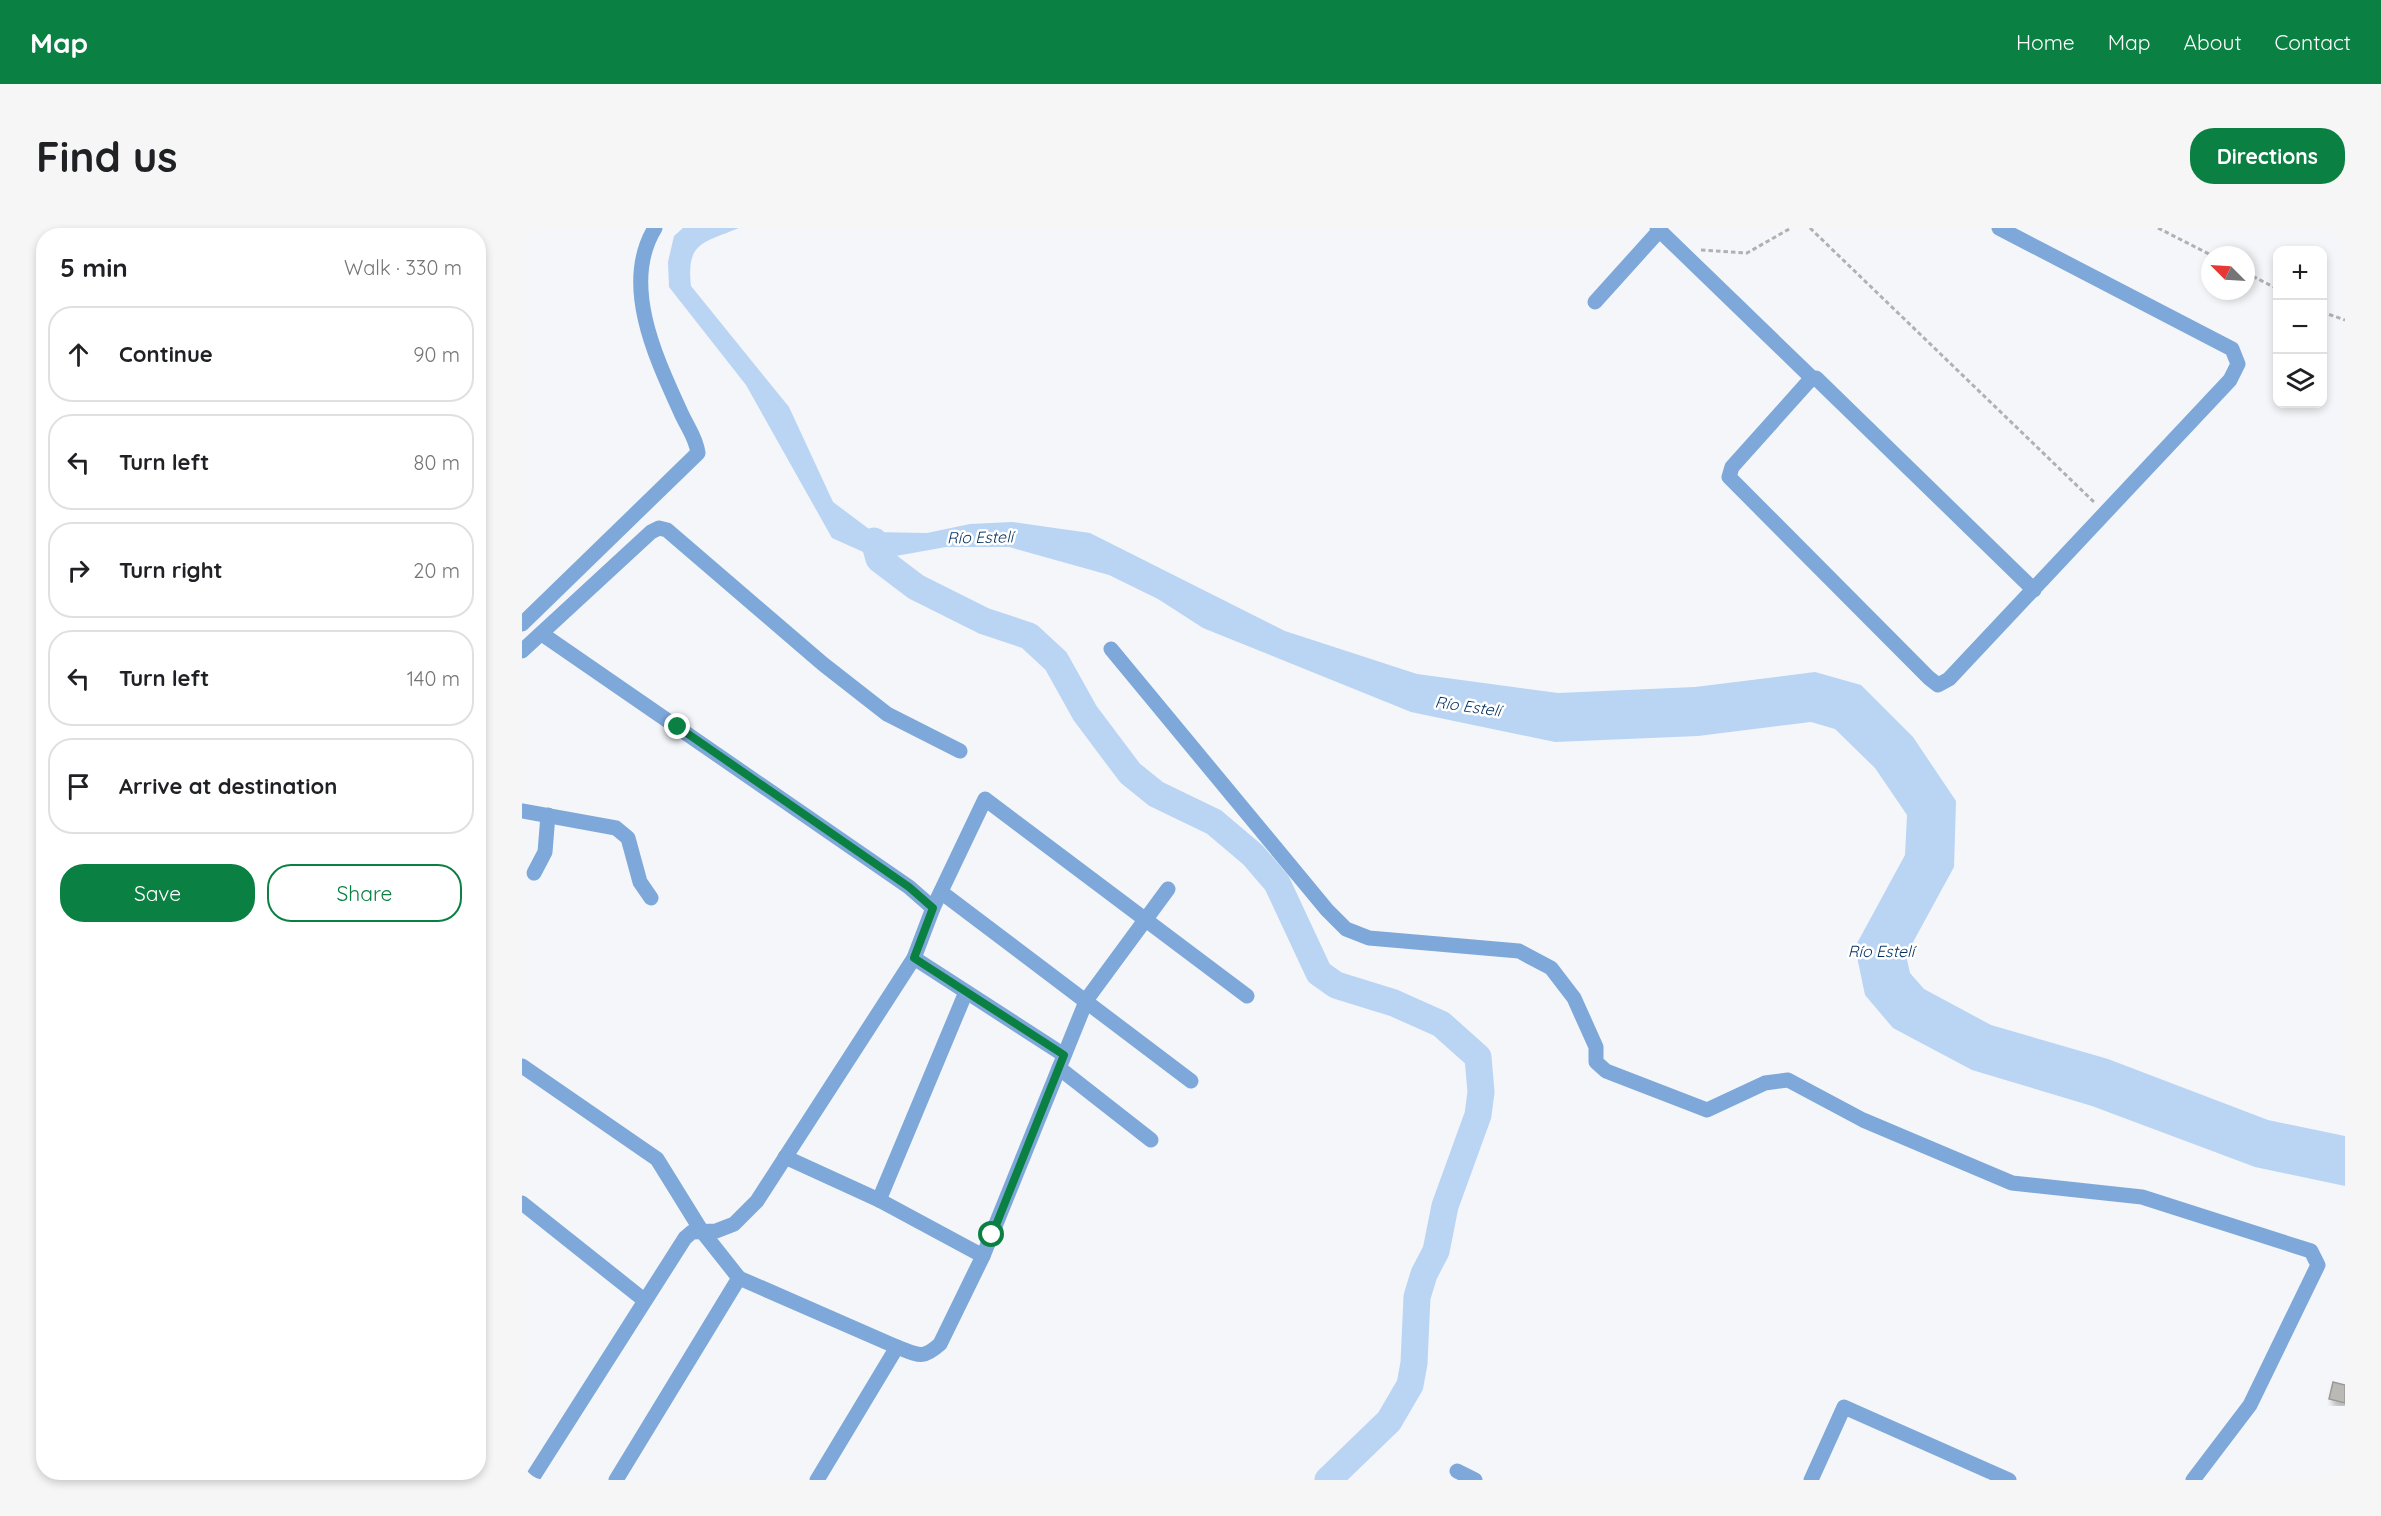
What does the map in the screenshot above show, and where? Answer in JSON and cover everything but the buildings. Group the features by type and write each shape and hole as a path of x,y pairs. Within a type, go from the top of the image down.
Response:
{"street":[{"path":"522,624 698,453 696,442 682,414 642,313 640,269 647,241 655,228"},
{"path":"1812,378 1732,467 1729,477 1938,685 1949,680 2034,590 2230,380 2238,364 2232,349 2000,228"},
{"path":"1595,302 1658,229 1812,378 1816,378 2034,590"},
{"path":"522,651 651,532 659,528 667,530 886,714 960,751"},
{"path":"542,634 909,887 933,908"},
{"path":"1111,650 1297,875 1346,929 1369,938 1519,951 1551,968 1574,998 1596,1047 1596,1062 1606,1071 1707,1110 1765,1083 1788,1080 1863,1120 2012,1183 2142,1197 2311,1251 2318,1265 2250,1405 2193,1480"},
{"path":"531,1480 685,1238 692,1232 716,1231 734,1224 757,1201 914,958 933,908 986,799 1147,918 1247,996"},
{"path":"522,811 616,828 628,837 640,882 651,898"},
{"path":"534,873 545,852 548,815"},
{"path":"522,1066 657,1159 701,1230 739,1278 897,1347 921,1356 928,1355 940,1344 983,1256 1087,999 1168,889"},
{"path":"941,891 1087,999 1191,1081"},
{"path":"914,958 966,992 1061,1062 1151,1140"},
{"path":"879,1200 966,992"},
{"path":"785,1157 879,1200 983,1256"},
{"path":"522,1203 644,1300"},
{"path":"616,1480 739,1278"},
{"path":"817,1480 897,1347"},
{"path":"1811,1480 1844,1407 2009,1480"},
{"path":"1457,1471 1475,1480"}],"path":[{"path":"1692,250 1747,253 1791,228"},
{"path":"1810,228 2105,513"},
{"path":"2158,228 2201,250"},
{"path":"2255,278 2273,287"},
{"path":"2327,314 2345,320"}],"water":[{"name":"Río Estelí","path":"683,228 739,228 707,241 694,252 690,271 691,286 789,407 833,502 873,532 927,533 970,524 1012,522 1090,533 1285,631 1417,674 1558,693 1695,687 1815,672 1861,685 1913,737 1956,801 1954,867 1906,955 1910,973 1924,989 1991,1025 2108,1059 2268,1120 2345,1136 2345,1186 2255,1167 2092,1106 1972,1070 1893,1028 1865,995 1855,947 1905,855 1907,815 1875,768 1835,729 1811,722 1698,736 1555,742 1411,712 1203,628 1158,599 1109,575 1009,547 946,547 879,559 832,538 746,385 669,287 668,262 674,236"}],"waterway":[{"path":"874,541 879,559 916,587 984,621 1029,636 1056,661 1085,713 1130,773 1156,794 1214,822 1253,855 1277,883 1319,973 1336,985 1394,1003 1441,1024 1478,1057 1481,1092 1478,1115 1445,1206 1436,1251 1424,1274 1417,1297 1414,1363 1410,1385 1389,1421 1328,1480"}],"route":[{"path":"678,727 909,887 933,908 914,958 1064,1055 992,1235"}]}
